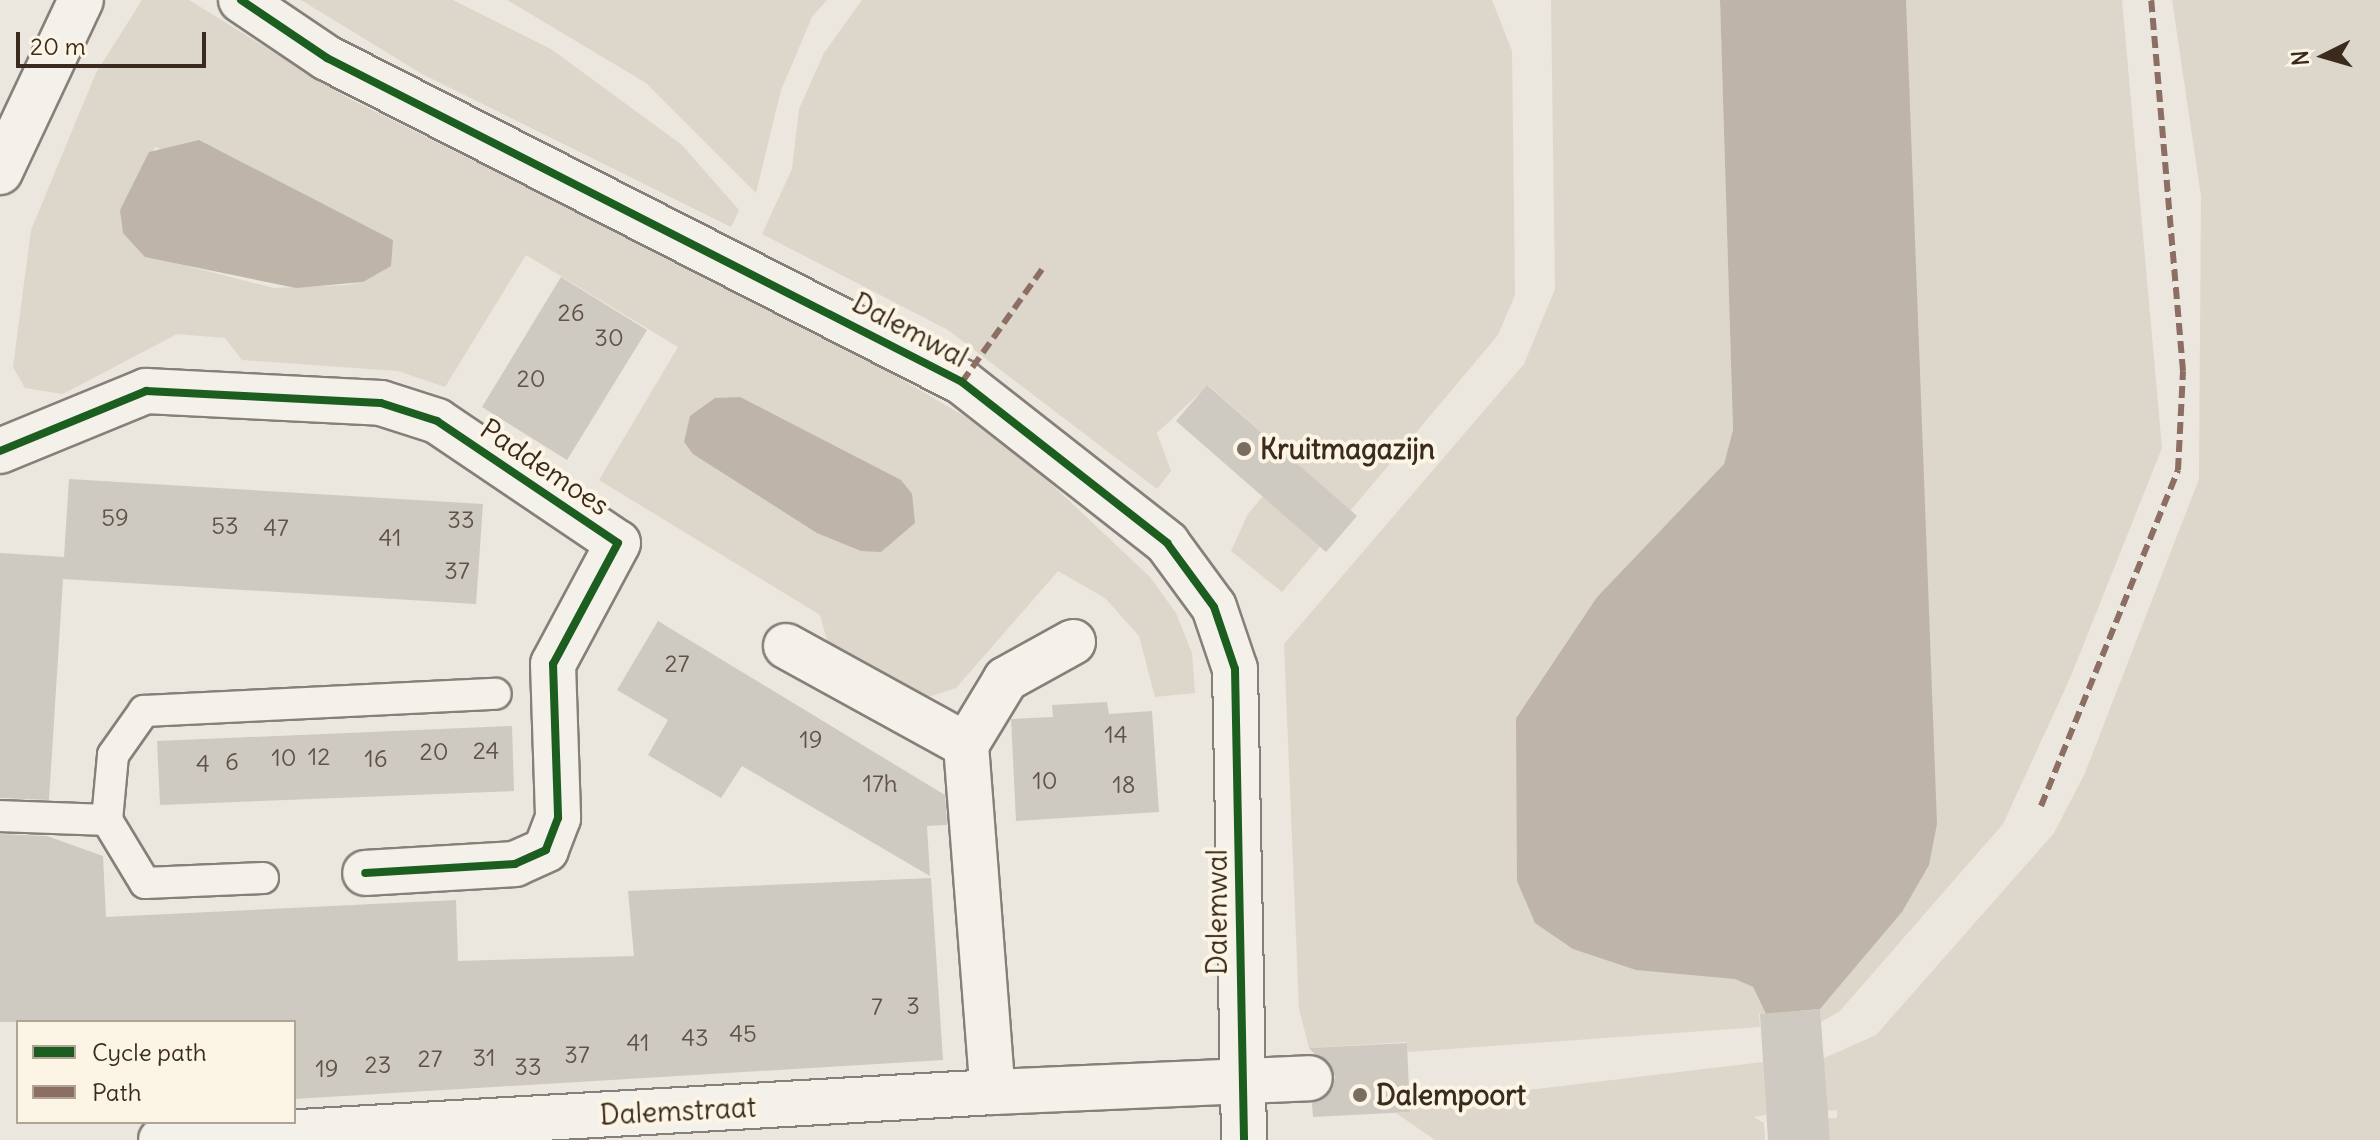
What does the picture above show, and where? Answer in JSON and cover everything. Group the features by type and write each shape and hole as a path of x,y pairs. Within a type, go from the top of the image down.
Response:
{"street":[{"path":"0,172 81,0"},
{"name":"Dalemwal","path":"241,0 327,58 962,382 1167,543 1214,607 1235,669 1240,1082 1244,1140"},
{"name":"Paddemoes","path":"0,451 146,391 381,403 437,421 618,543 553,664 558,818 546,850 515,864 365,873"},
{"path":"993,1092 966,745 1006,679 1073,642"},
{"path":"786,646 966,745"},
{"name":"Dalemstraat","path":"161,1140 812,1122 993,1092 1310,1078"}],"lane":[{"path":"263,878 145,883 107,820 119,739 144,711 161,706 496,694"},
{"path":"0,816 107,820"}],"shaded area":[{"path":"142,0 189,0 348,98 841,344 966,417 1027,461 1150,577 1176,613 1192,653 1195,693 1155,697 1139,636 1105,598 1058,571 956,688 919,700 830,651 820,615 599,480 678,347 526,255 445,387 398,371 242,360 225,338 177,334 63,394 25,388 13,367 31,230 96,73","holes":["155,147 292,189 393,240 363,282 274,288 168,261 120,210"]},
{"path":"301,0 453,0 551,49 682,145 739,210 731,227 422,74"},
{"path":"507,0 827,0 812,17 781,90 756,193 646,83"},
{"path":"862,0 1492,0 1512,51 1515,295 1498,335 1282,592 1231,551 1248,514 1293,460 1208,385 1157,433 1171,471 1157,489 948,330 762,234 792,169 799,109 824,53"},
{"path":"1551,0 1720,0 1733,431 1724,464 1597,597 1516,717 1735,979 1753,987 1766,1014 1759,1014 1760,1027 1408,1052 1406,1042 1309,1048 1299,1009 1284,644 1524,364 1555,289"},
{"path":"1720,0 1906,0 1937,824 1929,865 1902,912 1820,1009 1766,1014 1753,987 1735,979 1636,970 1573,949 1535,923 1517,881 1516,718 1597,597 1724,464 1733,430"},
{"path":"1906,0 2122,0 2162,448 2071,676 2003,824 1839,1012 1821,1022 1820,1009 1902,912"},
{"path":"2172,0 2380,0 2380,1140 1830,1140 1828,1118 1837,1118 1837,1110 1825,1111 1822,1059 1876,1035 2054,833 2085,773 2199,479 2201,196"},
{"path":"199,140 393,240 391,266 363,282 296,288 145,257 123,233 120,210 149,152"},
{"path":"740,397 901,480 912,494 915,523 881,552 861,551 817,533 693,454 684,442 690,416 715,398"},
{"path":"1763,1062 1766,1115 1754,1117 1764,1123 1765,1140 1435,1140 1396,1113 1410,1112 1410,1104"}],"building":[{"path":"561,277 647,330 567,460 482,407"},
{"path":"1207,385 1357,516 1326,552 1176,421"},
{"path":"69,479 483,504 476,604 63,579 49,800 0,798 0,553 64,557"},
{"path":"658,621 945,795 947,825 927,826 930,876 742,766 721,798 648,755 668,720 617,690"},
{"path":"1107,702 1109,714 1152,711 1159,812 1016,821 1011,719 1053,717 1052,705"},
{"path":"512,726 514,791 160,805 157,741"},
{"path":"0,834 47,836 103,856 106,917 456,900 458,961 634,956 628,891 931,878 943,1060 296,1099 296,1020 0,1022"},
{"path":"1820,1009 1830,1140 1768,1140 1760,1014"},
{"name":"Dalempoort","path":"1407,1043 1410,1112 1313,1117 1312,1103 1332,1090 1335,1076 1309,1048"}],"marked path":[{"path":"2041,806 2178,470 2183,371 2151,0"},
{"path":"962,382 1043,268"}],"cycle path":[{"path":"241,0 327,58 962,382 1167,543 1214,607 1235,669 1244,1140"},
{"path":"0,451 146,391 381,403 437,421 618,543 553,664 558,818 546,850 515,864 365,873"}],"place":[{"name":"Kruitmagazijn","path":"1244,449"},
{"name":"Dalempoort","path":"1360,1095"}]}
